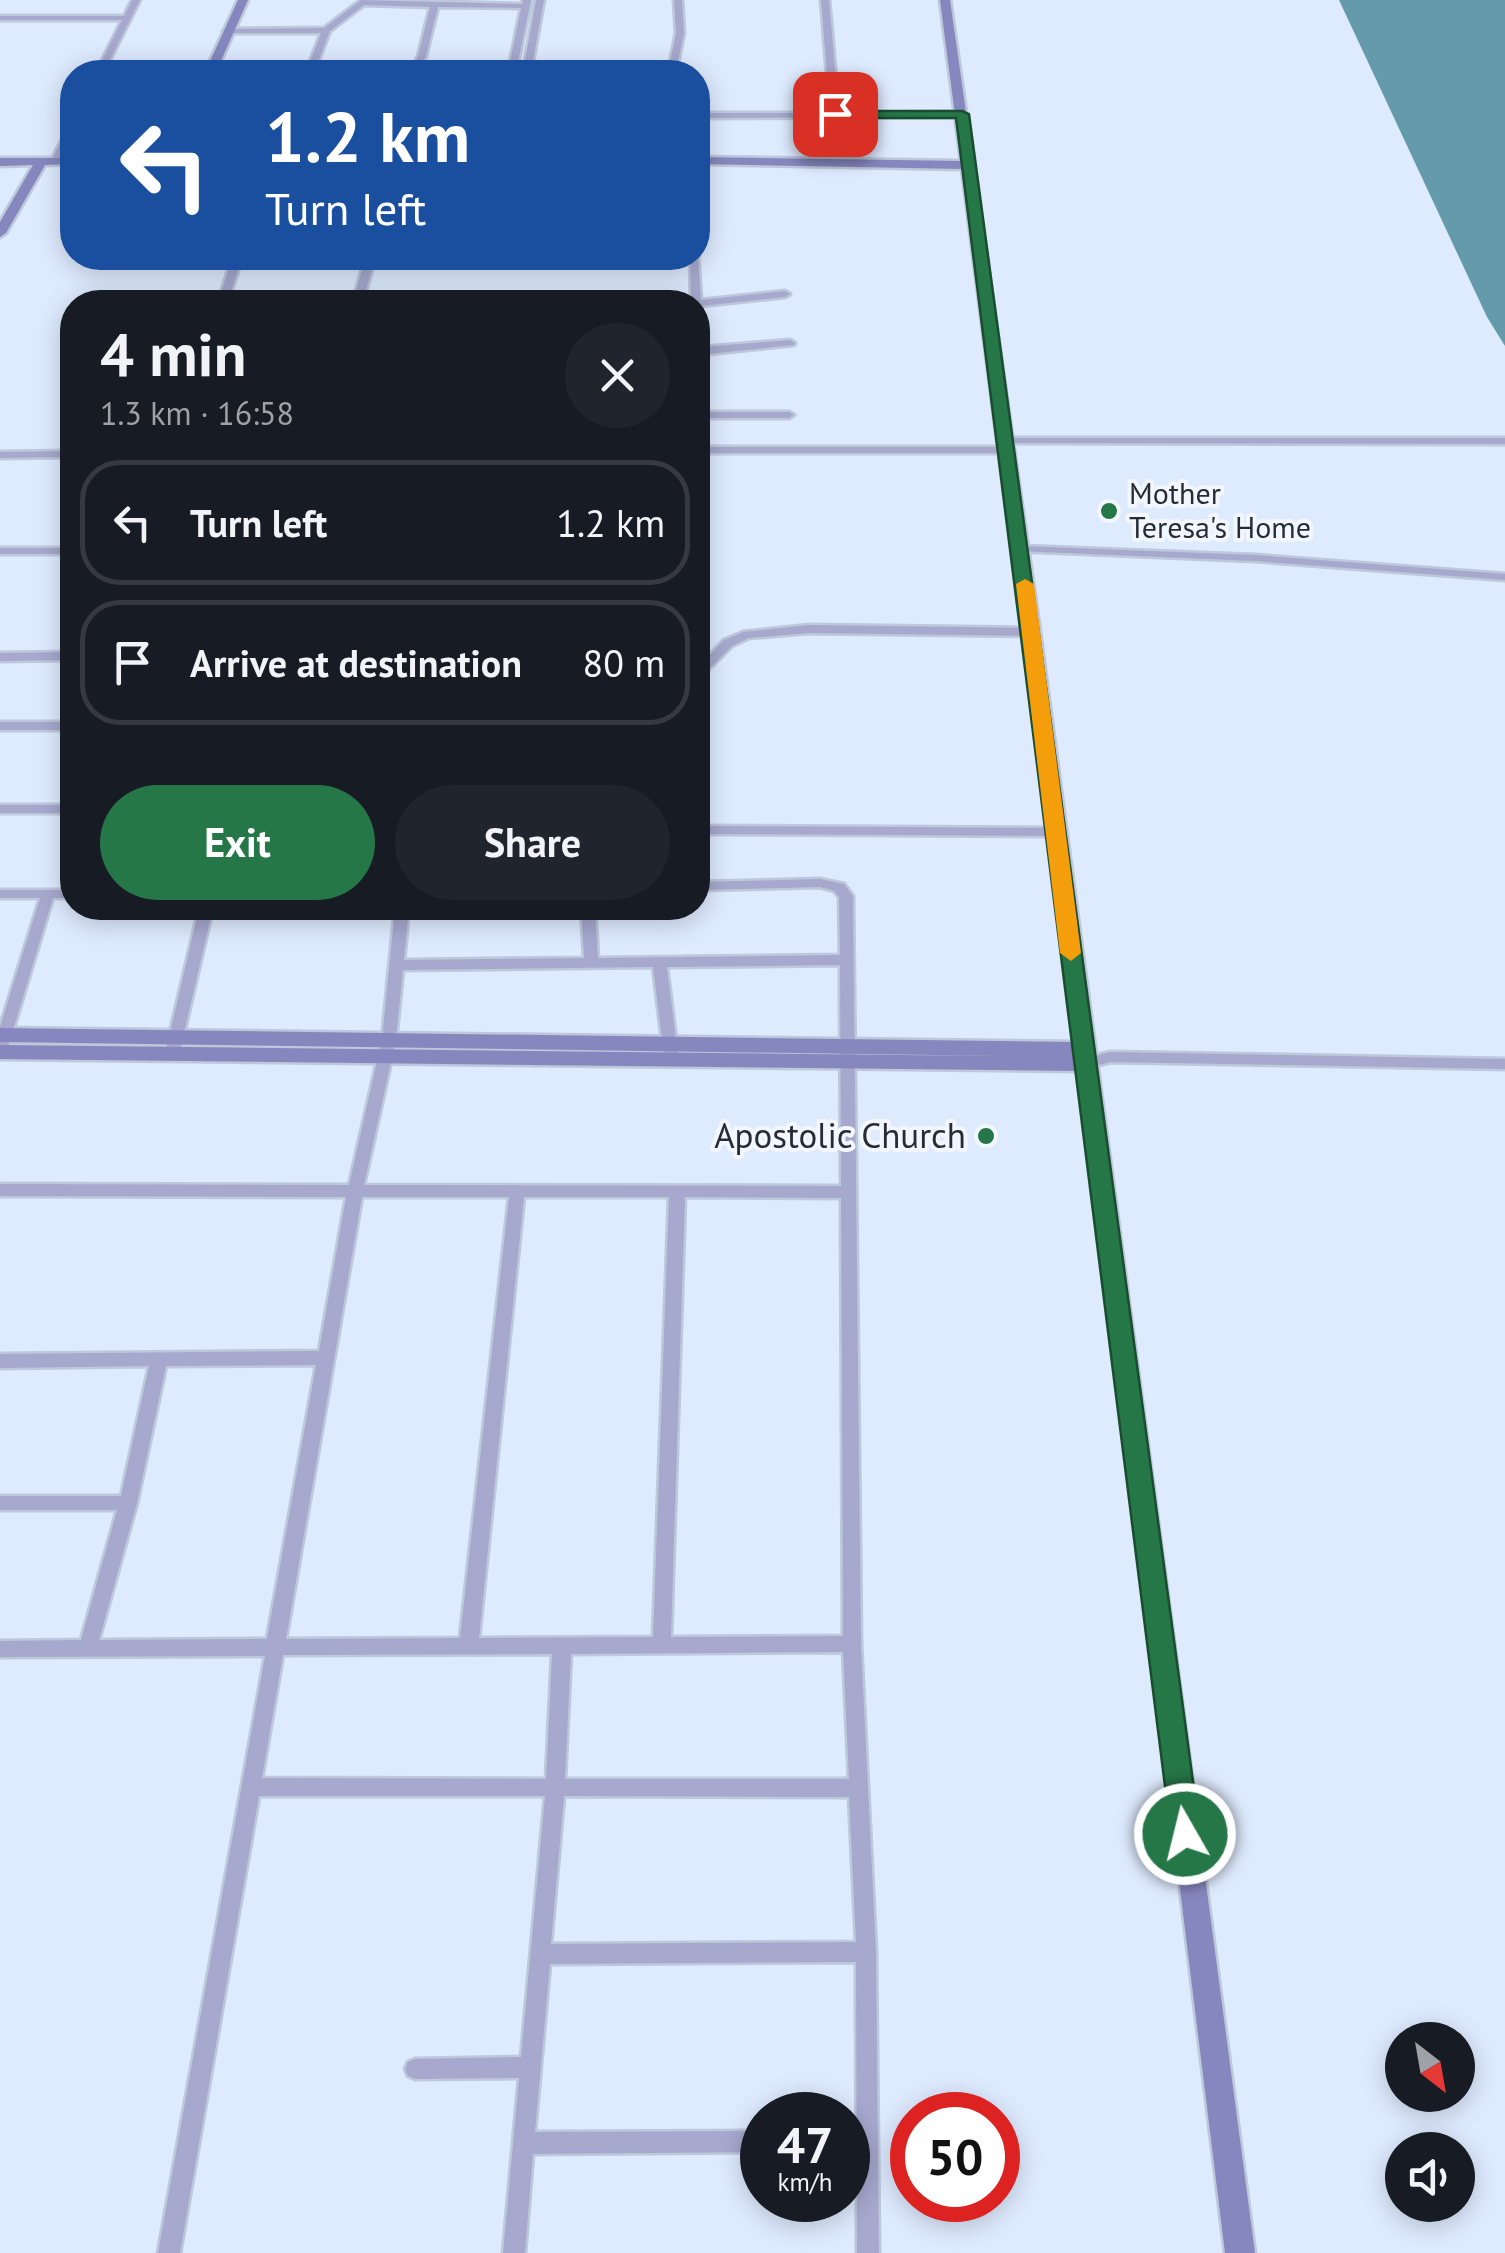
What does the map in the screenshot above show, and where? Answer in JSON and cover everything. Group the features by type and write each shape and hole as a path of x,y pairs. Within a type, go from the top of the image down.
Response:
{"main road":[{"path":"215,60 242,0"},
{"path":"945,0 1032,632 1240,2253"},
{"path":"910,166 964,140"},
{"path":"0,233 40,165 60,162"},
{"path":"0,165 60,165"},
{"path":"710,166 968,165"},
{"path":"910,166 948,177 971,193"},
{"path":"1,1043 1084,1056"}],"street":[{"path":"106,60 136,0"},
{"path":"529,60 540,0"},
{"path":"674,60 680,33 678,0"},
{"path":"825,0 835,114"},
{"path":"315,60 326,30 364,1 435,5 526,3 514,60"},
{"path":"423,60 424,36 435,5"},
{"path":"0,34 4,18 126,18"},
{"path":"227,31 326,30"},
{"path":"710,116 962,114"},
{"path":"56,161 60,153"},
{"path":"710,302 785,294"},
{"path":"710,350 790,343"},
{"path":"710,414 789,415"},
{"path":"710,450 1505,440"},
{"path":"0,455 60,454"},
{"path":"1020,549 1255,558 1505,578"},
{"path":"0,551 60,551"},
{"path":"710,661 728,643 747,634 808,630 1032,632"},
{"path":"0,657 60,656"},
{"path":"0,726 60,726"},
{"path":"0,808 60,808"},
{"path":"710,830 1056,832"},
{"path":"710,886 820,883 840,888 846,896 849,1053 845,1192 852,1644 855,1788 866,1952 859,2092"},
{"path":"0,894 60,894"},
{"path":"1,1043 48,894"},
{"path":"174,1045 203,920"},
{"path":"169,2253 356,1191 387,1048 401,920"},
{"path":"589,920 591,962"},
{"path":"396,965 846,960"},
{"path":"659,961 672,1049"},
{"path":"1084,1056 1505,1064"},
{"path":"0,1190 845,1192"},
{"path":"469,1643 518,1192"},
{"path":"662,1645 676,1192"},
{"path":"0,1361 158,1363 326,1358"},
{"path":"88,1647 128,1503 158,1363"},
{"path":"0,1504 128,1503"},
{"path":"0,1648 852,1644"},
{"path":"514,2253 555,1788 562,1646"},
{"path":"249,1787 855,1788"},
{"path":"541,1954 866,1952"},
{"path":"415,2070 530,2066"},
{"path":"524,2144 740,2142"},
{"path":"865,2222 868,2253"}],"water":[{"path":"1339,0 1505,0 1505,346 1487,317"}],"slow traffic":[{"path":"1025,584 1071,953"}],"place":[{"name":"Mother Teresa's Home","path":"1109,511"},
{"name":"Apostolic Church","path":"986,1136"}],"route":[{"path":"835,114 962,114 1185,1834"}]}
